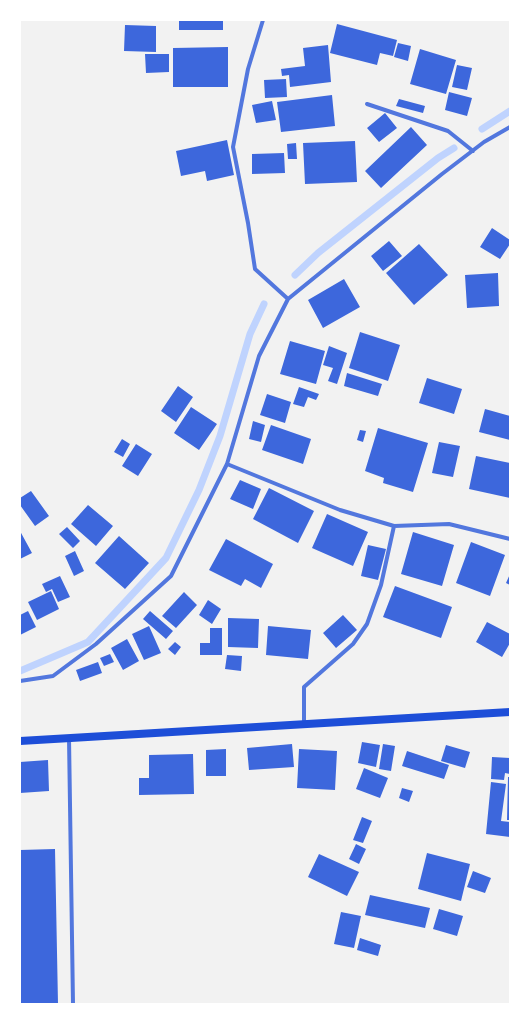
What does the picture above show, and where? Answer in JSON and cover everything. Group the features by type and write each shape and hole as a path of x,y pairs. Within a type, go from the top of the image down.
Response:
{"main road":[{"path":"20,741 510,712"}],"street":[{"path":"263,20 248,69 233,147 248,223 255,269 288,299"},
{"path":"367,104 448,131 473,150"},
{"path":"20,681 53,676 96,644 171,576 227,464 259,356 288,299 442,174 484,142 510,127"},
{"path":"227,464 340,510 394,526 449,524 510,539"},
{"path":"304,724 304,687 353,644 368,624 381,585 394,526"},
{"path":"69,738 73,1004"}],"building":[{"path":"179,20 223,20 223,30 179,30"},
{"path":"337,24 397,40 393,56 380,53 377,65 330,53"},
{"path":"125,25 156,26 156,52 124,51"},
{"path":"398,43 411,46 408,61 394,57"},
{"path":"328,45 331,82 290,87 289,75 282,76 281,69 305,66 303,48"},
{"path":"228,47 228,87 173,87 173,48"},
{"path":"420,49 456,60 446,94 410,84"},
{"path":"145,54 169,54 169,72 146,73"},
{"path":"457,65 472,68 467,90 452,87"},
{"path":"286,79 287,97 265,98 264,80"},
{"path":"449,92 472,98 467,116 445,110"},
{"path":"332,95 335,126 281,132 277,102"},
{"path":"399,99 425,106 423,113 396,106"},
{"path":"272,101 276,120 256,123 252,105"},
{"path":"385,113 397,128 379,142 367,128"},
{"path":"411,127 427,145 381,188 365,171"},
{"path":"227,140 234,175 207,181 205,171 181,176 176,151"},
{"path":"355,141 357,182 305,184 303,143"},
{"path":"296,143 297,159 288,159 287,144"},
{"path":"284,153 285,173 252,174 252,154"},
{"path":"492,228 510,240 510,244 500,259 480,247"},
{"path":"389,241 402,256 383,271 371,256"},
{"path":"419,244 448,275 414,305 386,273"},
{"path":"498,273 499,306 467,308 465,275"},
{"path":"344,279 360,307 323,328 308,300"},
{"path":"360,332 400,345 388,381 349,368"},
{"path":"290,341 325,351 316,384 280,374"},
{"path":"329,346 347,353 337,384 328,381 333,368 323,365"},
{"path":"347,373 382,384 378,396 344,386"},
{"path":"427,378 462,389 454,414 419,403"},
{"path":"178,386 193,397 176,422 161,411"},
{"path":"299,387 319,394 316,400 308,397 304,407 293,404"},
{"path":"267,394 291,402 285,423 260,415"},
{"path":"191,407 217,424 199,450 174,433"},
{"path":"485,409 510,416 510,440 479,432"},
{"path":"253,421 265,425 261,442 249,439"},
{"path":"271,425 311,439 303,464 262,450"},
{"path":"378,428 428,443 413,492 383,483 384,478 365,471"},
{"path":"360,430 366,431 363,442 357,440"},
{"path":"122,439 130,444 123,457 114,452"},
{"path":"439,442 460,446 453,477 432,473"},
{"path":"136,444 152,454 138,476 122,466"},
{"path":"476,456 510,463 510,498 469,489"},
{"path":"240,480 261,489 253,509 230,499"},
{"path":"269,488 314,511 298,543 253,519"},
{"path":"31,491 49,516 35,526 20,505 20,498"},
{"path":"88,505 113,526 96,546 71,524"},
{"path":"327,514 368,532 353,566 312,548"},
{"path":"67,527 80,541 73,548 59,534"},
{"path":"20,531 32,553 20,559"},
{"path":"413,532 454,545 442,586 401,574"},
{"path":"119,536 149,563 125,589 95,563"},
{"path":"226,539 273,564 261,588 245,579 241,586 209,570"},
{"path":"471,542 505,555 490,596 456,583"},
{"path":"368,545 386,549 378,580 361,576"},
{"path":"75,551 84,571 74,576 65,556"},
{"path":"510,574 510,585 506,583"},
{"path":"60,576 70,597 58,602 52,589 46,592 42,584"},
{"path":"395,586 452,607 441,638 383,617"},
{"path":"51,591 59,609 37,620 28,602"},
{"path":"184,592 197,605 176,628 162,616"},
{"path":"208,600 221,609 212,624 199,615"},
{"path":"28,611 36,627 20,635 20,615"},
{"path":"150,611 173,631 166,639 143,619"},
{"path":"343,615 357,630 336,648 323,633"},
{"path":"228,618 259,619 258,648 228,647"},
{"path":"487,622 510,634 510,643 502,657 476,642"},
{"path":"149,626 161,653 144,660 132,634"},
{"path":"268,626 311,630 308,659 266,655"},
{"path":"210,628 222,628 222,655 200,655 200,643 210,643"},
{"path":"127,639 139,661 123,670 111,648"},
{"path":"175,642 181,647 175,655 168,649"},
{"path":"110,654 114,662 104,666 100,658"},
{"path":"227,655 242,656 241,671 225,669"},
{"path":"98,662 102,673 80,681 76,670"},
{"path":"362,742 380,745 376,767 358,763"},
{"path":"292,744 294,767 249,770 247,748"},
{"path":"383,744 395,746 391,771 379,769"},
{"path":"446,745 470,752 465,768 441,761"},
{"path":"226,749 226,776 206,776 206,750"},
{"path":"299,749 337,751 335,790 297,788"},
{"path":"407,751 449,765 444,779 402,766"},
{"path":"193,754 194,794 139,795 139,778 149,778 149,755"},
{"path":"492,757 510,758 510,774 505,773 504,780 491,779"},
{"path":"48,760 49,791 20,793 20,762"},
{"path":"364,768 388,778 380,798 356,789"},
{"path":"508,777 510,777 510,820 507,820"},
{"path":"491,782 506,784 501,821 510,822 510,837 486,834"},
{"path":"402,788 413,791 409,802 399,798"},
{"path":"362,817 372,821 363,843 353,840"},
{"path":"356,844 366,849 359,864 349,859"},
{"path":"55,849 58,1004 20,1004 20,850"},
{"path":"427,853 470,864 461,901 418,889"},
{"path":"319,854 359,872 347,896 308,877"},
{"path":"473,871 491,878 485,893 467,887"},
{"path":"370,895 430,908 425,928 365,915"},
{"path":"439,909 463,916 457,936 433,929"},
{"path":"341,912 361,916 354,948 334,944"},
{"path":"360,938 381,945 378,956 357,950"}],"waterway":[{"path":"482,129 510,111"},
{"path":"295,275 318,253 438,158 454,148"},
{"path":"20,671 88,642 166,558 199,490 220,436 250,334 264,304"}]}
